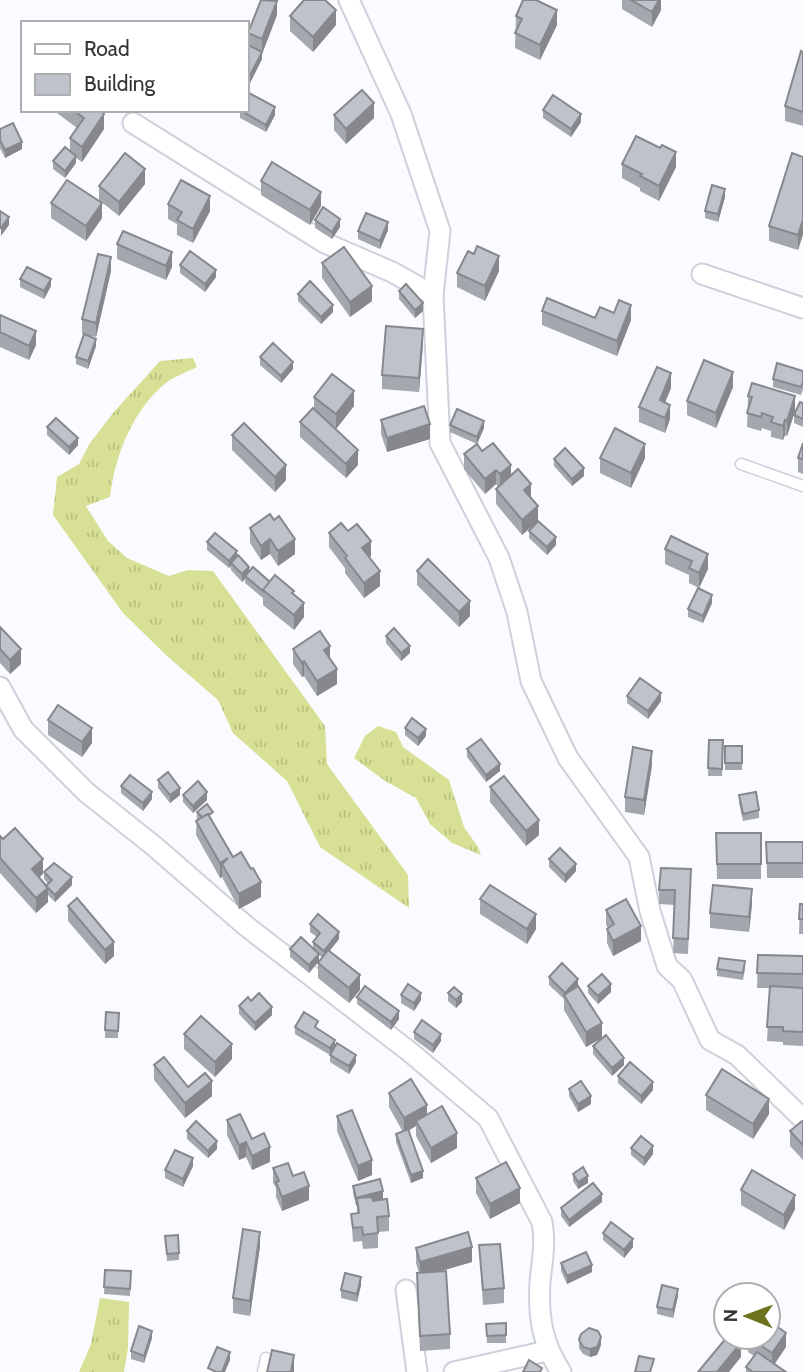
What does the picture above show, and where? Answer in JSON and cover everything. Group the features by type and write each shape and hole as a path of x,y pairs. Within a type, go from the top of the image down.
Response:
{"street":[{"path":"349,0 401,114 440,231 433,295 440,443 499,558 517,612 531,681 568,758 639,857 650,911 667,966 682,980 710,1040 737,1055 803,1119"},
{"path":"133,123 325,243 392,272 433,295"},
{"path":"702,274 803,308"},
{"path":"0,687 23,729 86,792 154,846 246,926 410,1052 488,1118 542,1222 546,1240 540,1282 541,1315 547,1351 561,1372"},
{"path":"406,1290 417,1372"},
{"path":"454,1372 547,1351"}],"lane":[{"path":"741,464 803,486"},
{"path":"263,1372 266,1358"}],"green space":[{"path":"193,358 197,367 167,382 144,405 135,419 121,449 110,497 86,506 108,541 127,558 169,576 188,570 213,571 325,726 327,764 408,875 409,908 320,847 287,781 233,733 218,700 123,613 53,515 57,477 79,464 90,443 113,413 160,361"},
{"path":"378,726 396,732 403,747 449,780 464,827 481,855 452,843 430,824 416,798 385,781 354,758 365,736"},
{"path":"100,1298 129,1302 128,1348 124,1372 79,1372 91,1344"}],"building":[{"path":"261,0 277,1 262,39 248,33"},
{"path":"304,0 325,0 336,10 313,37 290,16"},
{"path":"523,0 536,0 557,10 540,45 515,33 522,19 516,16"},
{"path":"631,0 659,0 652,12"},
{"path":"248,45 262,52 248,79"},
{"path":"801,51 803,52 803,112 785,106"},
{"path":"362,90 374,103 346,129 334,115"},
{"path":"249,93 275,107 266,125 243,112 248,112"},
{"path":"553,95 581,114 571,129 543,110"},
{"path":"76,112 104,114 82,147 70,138 84,118"},
{"path":"13,123 22,142 5,150 0,140 0,129"},
{"path":"636,136 660,148 662,145 676,152 659,186 622,164"},
{"path":"65,147 76,156 65,171 53,161"},
{"path":"125,153 145,169 119,202 99,186"},
{"path":"792,153 803,157 803,220 798,235 769,226"},
{"path":"272,162 321,192 310,210 261,181"},
{"path":"67,180 102,203 86,226 51,203"},
{"path":"181,180 210,196 193,229 177,220 182,212 168,204"},
{"path":"712,185 725,189 718,214 705,211"},
{"path":"323,207 340,219 332,232 315,220"},
{"path":"0,211 9,217 1,228 0,228"},
{"path":"366,213 388,222 380,241 358,231"},
{"path":"123,231 172,252 166,266 117,244"},
{"path":"477,246 499,256 485,286 457,273 468,251 474,254"},
{"path":"344,247 372,286 350,302 322,263"},
{"path":"190,251 216,270 205,284 180,265"},
{"path":"98,254 111,257 96,323 82,319"},
{"path":"27,267 51,279 44,291 20,279"},
{"path":"310,281 333,305 321,317 298,294"},
{"path":"406,284 423,303 415,310 399,291"},
{"path":"547,298 595,318 600,307 614,313 619,300 631,305 617,341 542,311"},
{"path":"0,315 36,331 29,346 0,332"},
{"path":"386,326 423,329 419,378 382,375"},
{"path":"84,334 96,339 88,361 76,357"},
{"path":"273,343 293,362 281,376 260,357"},
{"path":"704,360 733,372 716,413 687,401"},
{"path":"777,363 803,371 801,387 773,379"},
{"path":"657,367 671,373 660,400 670,405 665,418 639,407"},
{"path":"332,374 354,391 336,414 314,397"},
{"path":"752,383 795,396 783,426 771,422 773,417 762,413 761,417 747,413 752,397 748,396"},
{"path":"800,402 803,403 803,419 794,415"},
{"path":"424,406 430,424 387,438 381,420"},
{"path":"313,408 358,450 346,464 300,422"},
{"path":"457,409 484,421 477,437 450,425"},
{"path":"56,418 78,438 69,447 47,427"},
{"path":"244,423 286,465 275,477 232,435"},
{"path":"615,428 645,444 631,473 600,458"},
{"path":"493,443 511,465 500,474 496,470 485,479 464,454 477,444 482,451"},
{"path":"803,443 803,459 798,458"},
{"path":"565,448 584,468 572,479 554,459"},
{"path":"518,469 531,484 524,490 538,506 522,520 496,489"},
{"path":"270,514 274,520 279,516 295,539 278,551 270,539 261,546 250,528"},
{"path":"538,521 556,537 547,547 529,531"},
{"path":"341,523 348,531 357,524 371,541 362,548 380,571 364,583 329,533"},
{"path":"215,533 237,551 229,561 207,542"},
{"path":"671,536 708,554 699,573 689,568 692,561 665,549"},
{"path":"238,555 249,567 242,574 231,563"},
{"path":"428,559 470,601 459,612 417,571"},
{"path":"253,567 270,582 263,591 245,576"},
{"path":"275,575 304,603 294,615 263,590"},
{"path":"698,588 712,595 703,616 688,609"},
{"path":"0,627 21,649 10,660 0,649"},
{"path":"394,628 410,646 401,653 386,636"},
{"path":"320,631 330,646 324,650 337,669 317,681 293,649"},
{"path":"640,678 661,693 648,711 627,696"},
{"path":"58,705 92,728 82,742 48,720"},
{"path":"412,718 426,729 418,738 405,728"},
{"path":"481,739 500,764 486,775 467,749"},
{"path":"709,740 723,740 722,769 708,768"},
{"path":"725,746 742,746 742,763 725,763"},
{"path":"633,747 652,751 644,800 625,797"},
{"path":"168,772 180,788 170,795 158,780"},
{"path":"130,775 152,792 143,803 121,786"},
{"path":"504,776 539,820 526,831 490,787"},
{"path":"198,781 207,792 193,806 183,795"},
{"path":"756,792 759,810 743,814 739,795"},
{"path":"207,804 213,812 202,817 197,812"},
{"path":"208,814 233,857 241,852 261,882 239,894 222,864 228,858 220,863 196,821"},
{"path":"15,828 43,859 32,869 48,888 36,898 0,858 0,836 3,839"},
{"path":"716,833 761,833 761,864 717,864"},
{"path":"766,842 803,842 803,863 767,863"},
{"path":"560,848 576,864 565,875 549,859"},
{"path":"54,863 72,877 55,895 46,886 52,880 44,872"},
{"path":"661,868 691,869 688,939 673,938 675,890 659,890"},
{"path":"490,885 536,914 527,929 480,899"},
{"path":"713,885 752,889 749,917 710,913"},
{"path":"77,898 114,942 105,950 68,906"},
{"path":"626,899 641,926 613,941 607,929 614,924 606,910"},
{"path":"800,904 803,904 803,919 799,919"},
{"path":"318,914 339,932 324,951 313,942 320,933 310,924"},
{"path":"301,937 319,954 309,965 290,949"},
{"path":"328,950 360,975 349,988 318,963"},
{"path":"758,955 803,956 803,974 757,973"},
{"path":"719,958 745,961 743,973 717,969"},
{"path":"562,963 578,979 565,993 549,977"},
{"path":"602,974 611,984 598,996 588,986"},
{"path":"408,984 421,993 414,1003 401,995"},
{"path":"365,986 399,1011 391,1022 357,997"},
{"path":"578,986 602,1023 586,1032 564,995"},
{"path":"770,986 803,988 803,1032 783,1031 783,1027 767,1027"},
{"path":"454,987 462,994 456,1000 448,993"},
{"path":"259,993 272,1007 255,1023 239,1006 248,997 251,1001"},
{"path":"106,1012 119,1013 118,1031 105,1030"},
{"path":"304,1012 318,1021 315,1027 335,1040 330,1048 295,1027"},
{"path":"201,1016 232,1044 215,1062 184,1034"},
{"path":"422,1020 441,1034 433,1045 414,1032"},
{"path":"606,1035 624,1058 612,1068 593,1046"},
{"path":"337,1043 356,1055 349,1066 330,1055"},
{"path":"164,1057 188,1087 205,1073 212,1081 185,1103 154,1065"},
{"path":"630,1062 653,1082 641,1096 618,1076"},
{"path":"722,1069 769,1099 753,1124 706,1095"},
{"path":"411,1079 427,1105 404,1118 389,1093"},
{"path":"581,1081 591,1096 578,1104 569,1089"},
{"path":"442,1106 457,1133 431,1148 416,1121"},
{"path":"352,1110 372,1160 358,1166 337,1116"},
{"path":"240,1114 252,1139 264,1133 270,1147 252,1156 246,1142 239,1145 227,1120"},
{"path":"196,1121 217,1141 208,1151 187,1131"},
{"path":"803,1122 803,1145 790,1131"},
{"path":"408,1129 423,1171 411,1175 396,1134"},
{"path":"641,1136 653,1146 644,1158 631,1148"},
{"path":"175,1150 193,1158 183,1179 165,1170"},
{"path":"506,1162 520,1188 490,1204 476,1178"},
{"path":"288,1163 293,1176 304,1172 309,1186 282,1197 273,1168"},
{"path":"583,1167 588,1176 578,1182 573,1174"},
{"path":"752,1170 795,1195 784,1215 741,1190"},
{"path":"380,1179 383,1191 356,1198 353,1186"},
{"path":"593,1183 602,1194 569,1220 561,1208"},
{"path":"372,1197 373,1201 387,1199 389,1216 377,1217 378,1233 363,1235 362,1227 353,1228 351,1214 359,1213 357,1198"},
{"path":"611,1222 633,1239 624,1250 603,1233"},
{"path":"243,1229 260,1232 250,1301 233,1298"},
{"path":"468,1232 472,1247 420,1262 416,1248"},
{"path":"178,1235 179,1253 167,1254 165,1236"},
{"path":"500,1244 504,1288 483,1290 479,1245"},
{"path":"586,1252 592,1265 567,1276 561,1263"},
{"path":"105,1270 131,1271 130,1289 104,1287"},
{"path":"446,1271 450,1334 420,1336 417,1273"},
{"path":"345,1273 361,1277 357,1294 341,1290"},
{"path":"662,1285 678,1289 673,1310 657,1307"},
{"path":"506,1323 506,1335 487,1336 486,1324"},
{"path":"139,1326 152,1331 144,1356 131,1351"},
{"path":"589,1328 598,1331 601,1337 597,1347 590,1349 583,1347 579,1340 581,1334"},
{"path":"217,1347 230,1352 222,1372 208,1368"},
{"path":"272,1350 294,1355 291,1372 267,1372"},
{"path":"715,1351 734,1351 717,1372 698,1372"},
{"path":"757,1352 786,1372 753,1372 746,1367"},
{"path":"639,1356 654,1359 650,1372 635,1372"},
{"path":"529,1360 542,1368 540,1372 523,1372"}]}
